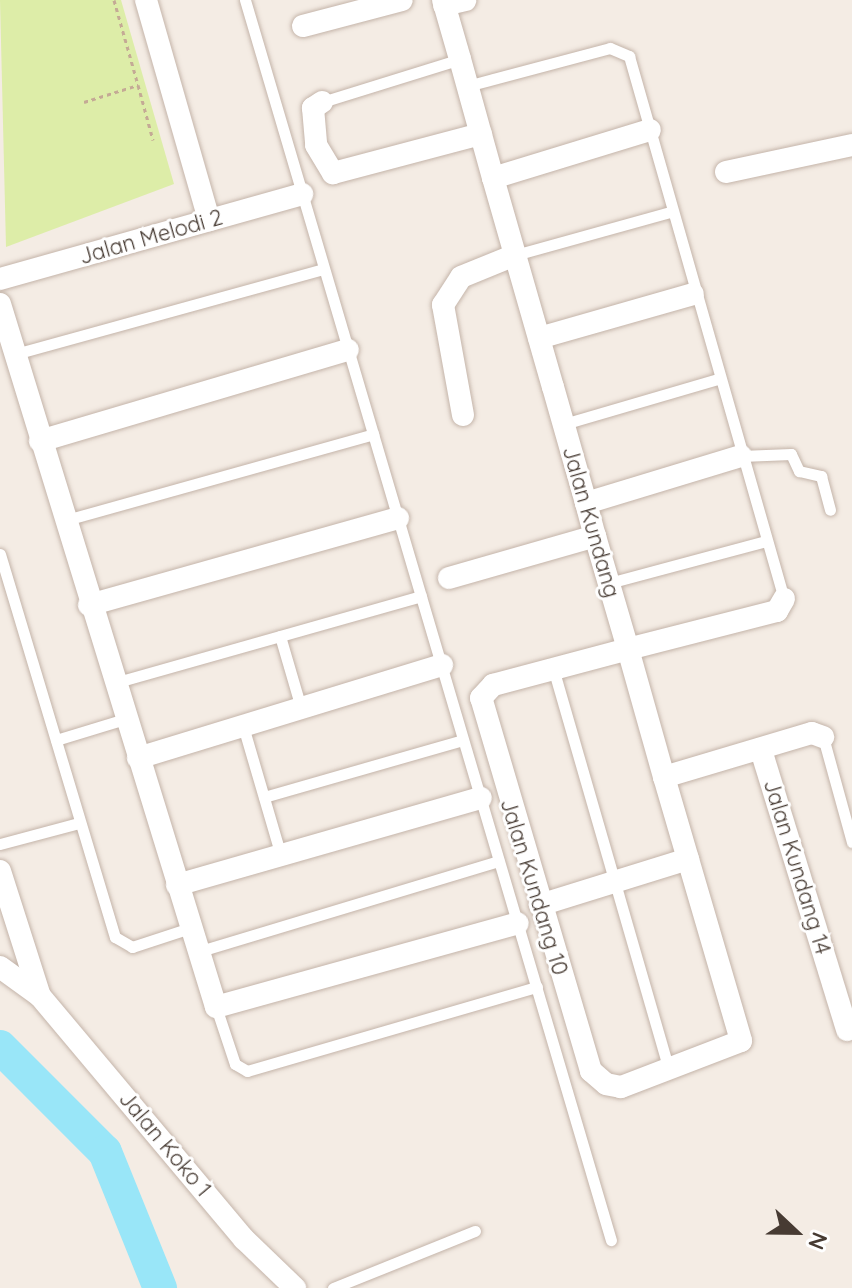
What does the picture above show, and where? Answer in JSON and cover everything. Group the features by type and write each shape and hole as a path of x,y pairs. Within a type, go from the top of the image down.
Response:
{"street":[{"path":"146,0 209,220"},
{"path":"303,26 402,0"},
{"name":"Jalan Kundang","path":"451,2 467,86 740,1043"},
{"path":"322,102 313,108 316,145 333,173 481,134"},
{"path":"493,178 650,130"},
{"path":"726,172 852,145"},
{"name":"Jalan Melodi 2","path":"0,279 302,194"},
{"path":"463,415 443,305 461,277 515,255"},
{"path":"539,338 693,294"},
{"path":"0,304 63,521 216,1007 518,923"},
{"path":"40,441 348,350"},
{"path":"586,503 741,456"},
{"path":"89,605 398,518"},
{"path":"449,578 595,536"},
{"name":"Jalan Kundang 10","path":"740,1043 621,1087 596,1079 480,711 493,685 777,611 784,599"},
{"path":"138,758 442,665"},
{"path":"664,777 812,733 823,737"},
{"name":"Jalan Kundang 14","path":"761,750 849,1029"},
{"path":"177,885 481,798"},
{"path":"540,905 688,859"},
{"path":"0,871 40,996"},
{"path":"0,967 40,996"},
{"name":"Jalan Koko 1","path":"40,996 244,1239 295,1288"}],"lane":[{"path":"245,0 611,1240"},
{"path":"467,86 619,48 633,63 693,294 784,599"},
{"path":"322,102 460,59"},
{"path":"515,255 670,212"},
{"path":"15,354 324,269"},
{"path":"564,424 718,379"},
{"path":"63,521 373,434"},
{"path":"741,456 791,454 799,471 821,476 830,510"},
{"path":"609,583 766,541"},
{"path":"0,554 3,576 56,740 79,823 121,944 132,947 190,928"},
{"path":"114,683 421,596"},
{"path":"280,636 301,708"},
{"path":"553,668 669,1069"},
{"path":"56,740 125,719"},
{"path":"243,726 281,856"},
{"path":"823,737 852,842"},
{"path":"264,797 463,740"},
{"path":"0,844 79,823"},
{"path":"197,952 499,861"},
{"path":"216,1007 235,1064 247,1071 537,987"},
{"path":"333,1288 475,1231"}],"path":[{"path":"114,0 153,140"},
{"path":"84,102 138,85"}],"green space":[{"path":"0,0 121,0 174,184 6,247"}],"waterway":[{"path":"0,1047 105,1152 160,1288"}]}
